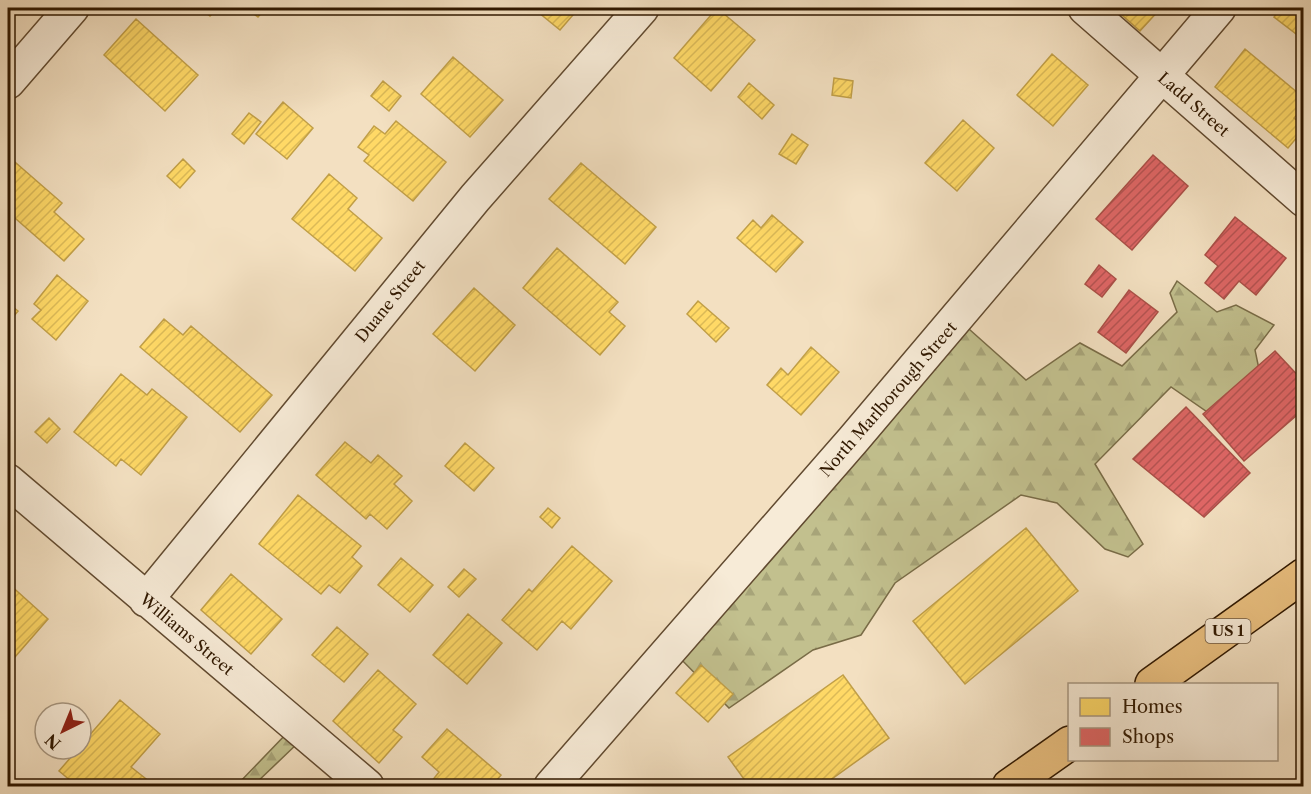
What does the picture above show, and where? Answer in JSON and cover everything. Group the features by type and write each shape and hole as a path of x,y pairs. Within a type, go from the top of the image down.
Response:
{"main road":[{"name":"US 1","path":"1153,683 1302,581"},
{"path":"1009,786 1068,744"}],"street":[{"path":"8,82 72,8"},
{"name":"Duane Street","path":"146,600 475,198 642,8"},
{"name":"Ladd Street","path":"1085,8 1304,200"},
{"name":"North Marlborough Street","path":"551,786 853,440 1219,8"},
{"name":"Williams Street","path":"8,481 367,786"}],"green space":[{"path":"1177,281 1217,312 1236,305 1274,325 1255,350 1260,374 1216,418 1171,387 1095,464 1143,544 1128,557 1105,549 1057,503 1021,495 895,583 861,635 813,650 729,708 674,652 960,321 1026,380 1080,343 1122,366 1177,312 1170,293"},
{"path":"291,729 300,741 253,786 236,786"}],"building: Homes":[{"path":"200,8 218,8 210,16"},
{"path":"246,8 266,8 258,17"},
{"path":"533,8 579,8 560,30"},
{"path":"717,8 755,40 711,91 674,58"},
{"path":"1114,8 1161,8 1140,31"},
{"path":"1281,8 1304,8 1304,40 1274,17"},
{"path":"136,19 198,75 165,111 104,55"},
{"path":"1245,49 1304,98 1304,107 1294,118 1304,125 1304,129 1288,148 1215,87"},
{"path":"1052,54 1088,85 1053,126 1017,95"},
{"path":"453,57 503,100 470,137 421,94"},
{"path":"834,78 853,81 851,98 832,95"},
{"path":"383,81 401,96 389,111 371,96"},
{"path":"749,83 774,105 762,119 738,97"},
{"path":"283,102 313,128 287,159 256,134"},
{"path":"249,113 261,122 244,144 232,134"},
{"path":"963,120 994,148 957,191 925,163"},
{"path":"396,121 446,162 413,201 364,161 369,155 358,147 374,126 385,134"},
{"path":"792,134 808,145 796,164 779,154"},
{"path":"8,156 62,203 54,212 84,239 64,261 8,212"},
{"path":"183,159 195,171 180,188 167,176"},
{"path":"581,163 656,227 625,264 549,199"},
{"path":"329,174 357,198 348,209 382,238 355,271 292,219"},
{"path":"772,215 803,242 776,272 737,238 753,220 761,228"},
{"path":"557,248 618,302 609,312 625,326 600,355 523,288"},
{"path":"57,275 88,301 56,340 32,319 41,310 34,304"},
{"path":"474,288 515,325 475,371 433,334"},
{"path":"698,301 729,328 716,342 687,314"},
{"path":"8,303 18,311 8,323"},
{"path":"164,319 183,335 191,326 272,395 240,432 140,347"},
{"path":"811,347 839,372 801,415 767,385 781,368 788,375"},
{"path":"121,374 147,395 152,389 187,417 141,475 121,459 116,466 74,432"},
{"path":"49,418 60,429 47,443 35,432"},
{"path":"345,442 371,463 378,455 402,476 394,484 412,501 387,529 370,514 366,519 316,475"},
{"path":"465,443 494,468 474,491 445,466"},
{"path":"298,495 361,546 352,557 362,566 340,593 329,585 321,594 259,544"},
{"path":"548,508 560,518 552,528 540,517"},
{"path":"1026,528 1078,591 965,684 913,621"},
{"path":"572,546 612,581 571,629 562,621 537,650 502,620 529,589 532,592"},
{"path":"401,558 433,585 410,612 378,585"},
{"path":"464,569 476,579 459,597 448,587"},
{"path":"231,574 282,619 251,654 201,610"},
{"path":"8,583 48,619 8,665"},
{"path":"468,614 502,643 467,684 433,655"},
{"path":"337,627 368,654 344,682 312,655"},
{"path":"701,665 733,694 708,722 676,693"},
{"path":"378,670 416,704 393,730 402,737 379,763 333,721"},
{"path":"843,675 889,738 822,786 749,786 728,757"},
{"path":"120,700 160,734 131,767 155,786 77,786 59,771 68,761 93,761 93,731"},
{"path":"447,729 501,775 492,786 428,786 439,772 422,757"}],"building: Shops":[{"path":"1153,155 1188,186 1132,250 1096,219"},
{"path":"1235,217 1286,258 1256,295 1239,281 1224,299 1205,283 1218,266 1205,255"},
{"path":"1099,265 1116,279 1102,297 1085,284"},
{"path":"1129,290 1158,312 1126,353 1098,332"},
{"path":"1275,351 1304,382 1304,409 1244,461 1203,414"},
{"path":"1186,407 1250,473 1204,517 1133,459"}]}
